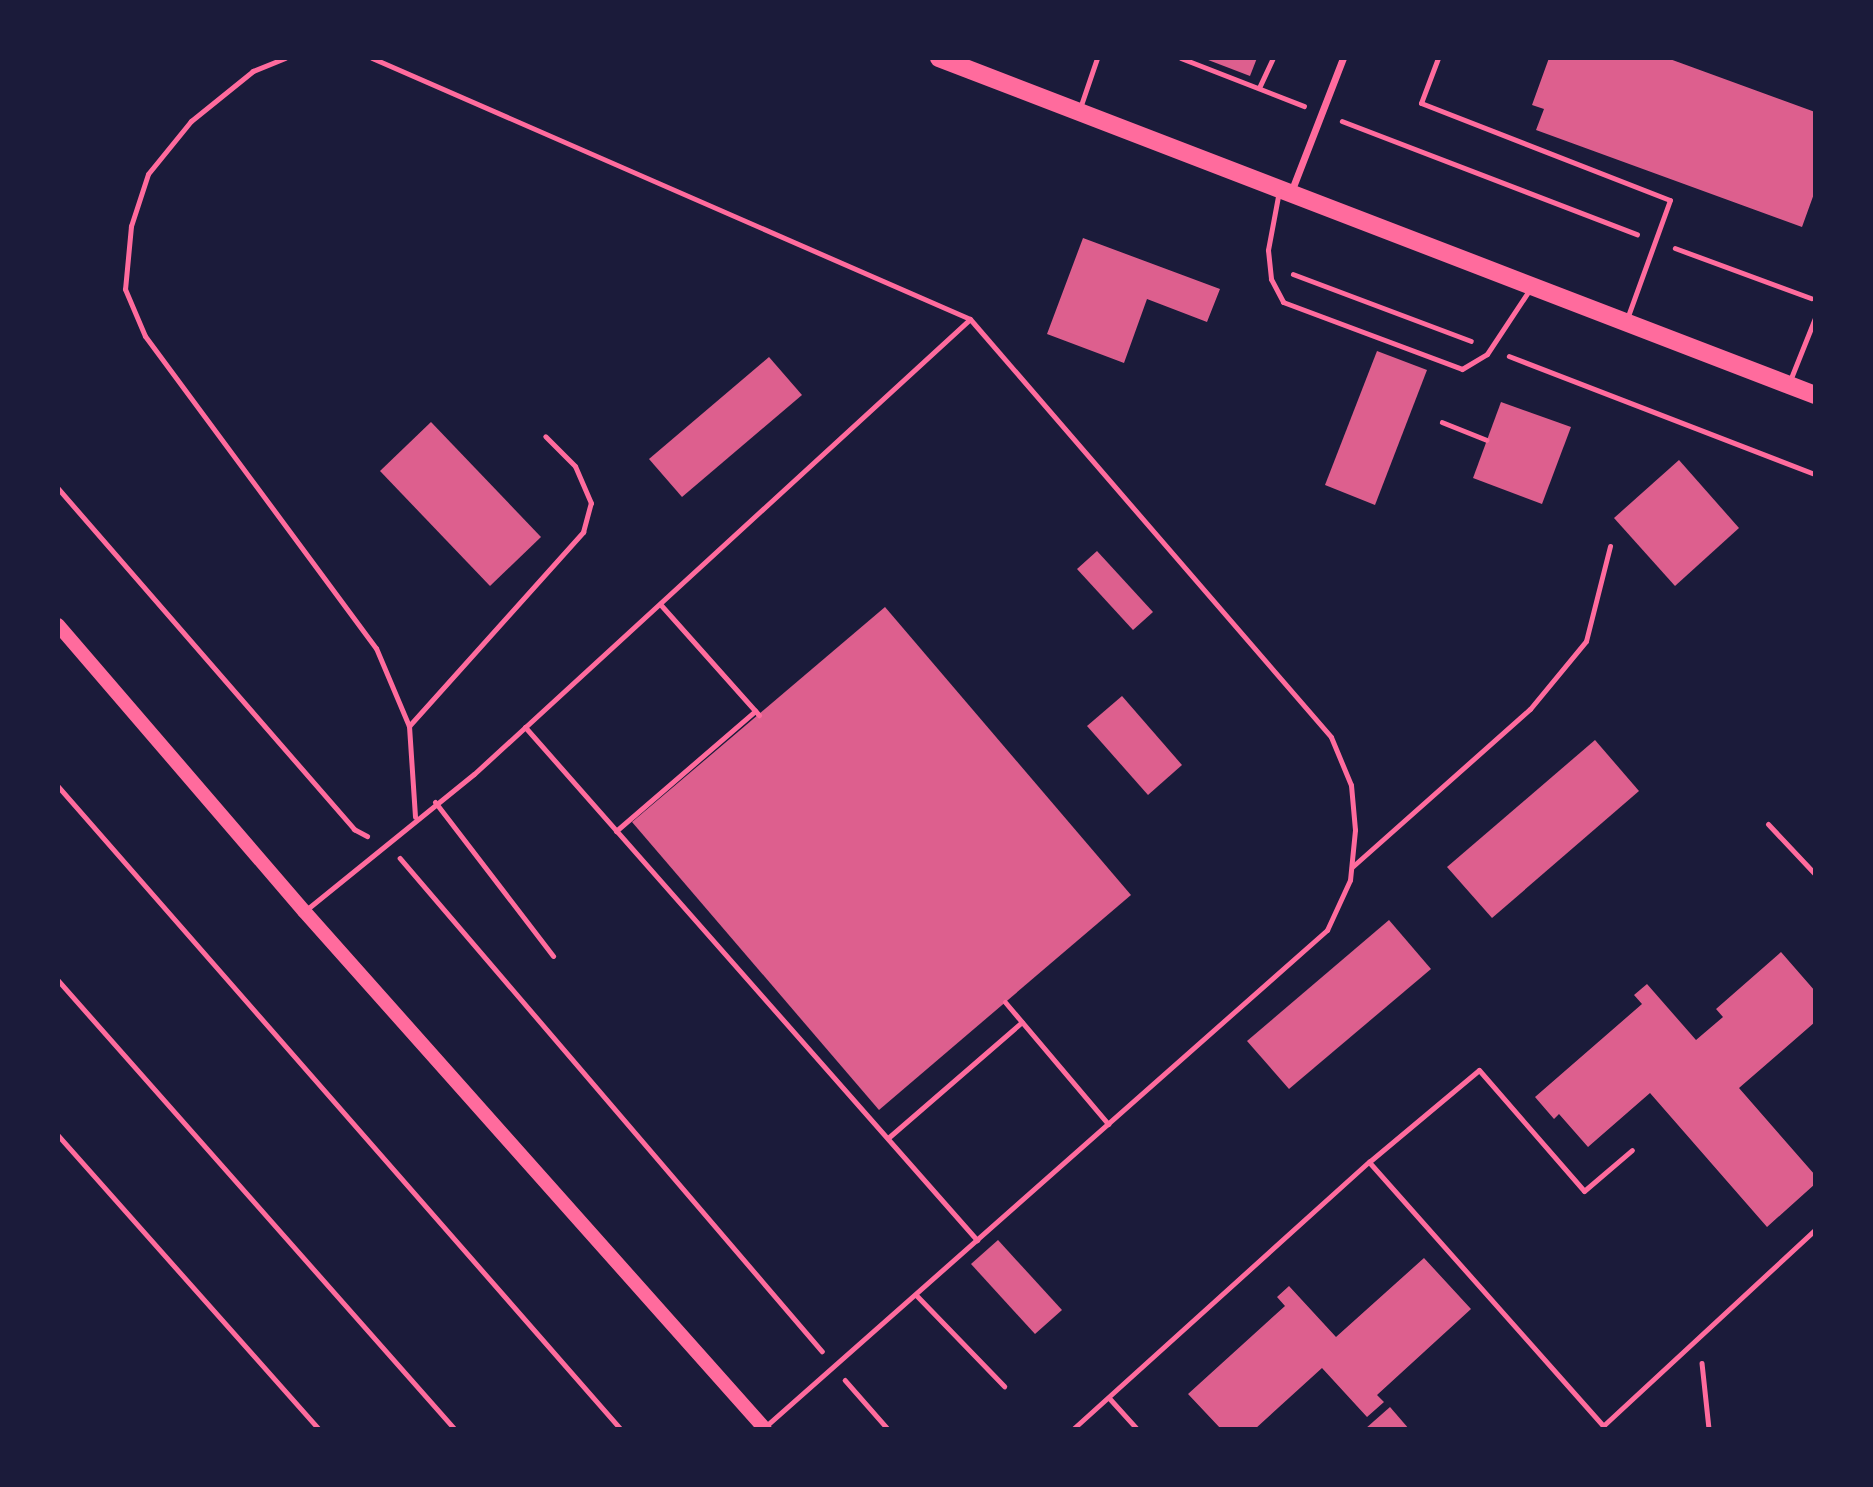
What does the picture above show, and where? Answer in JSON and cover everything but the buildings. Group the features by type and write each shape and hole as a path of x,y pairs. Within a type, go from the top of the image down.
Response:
{"main road":[{"path":"939,58 1815,395"},
{"path":"58,625 304,911 765,1429"}],"street":[{"path":"1285,190 1322,113 1343,58"}],"lane":[{"path":"285,58 253,71 191,121 148,174 131,226 125,289 145,336 376,648 409,726 415,817"},
{"path":"372,58 970,319 1331,737 1351,785 1355,830 1351,867 1327,930 765,1429"},
{"path":"1078,112 1097,58"},
{"path":"1438,58 1421,103 1670,200 1626,322"},
{"path":"1285,190 1270,230 1270,265 1283,302 1462,369 1490,348 1532,286"},
{"path":"1788,385 1815,318"},
{"path":"304,911 524,727 970,319"},
{"path":"409,726 583,532 591,503 575,466 545,436"},
{"path":"1351,867 1530,709 1586,642 1610,546"},
{"path":"616,831 757,713 660,604"},
{"path":"524,727 977,1240"},
{"path":"435,802 553,956"},
{"path":"1768,824 1815,874"},
{"path":"1005,1003 1108,1124"},
{"path":"888,1138 1022,1022"},
{"path":"1073,1429 1369,1162 1479,1070 1584,1191 1632,1150"},
{"path":"1369,1162 1603,1428 1815,1230"},
{"path":"916,1295 1004,1386"},
{"path":"1109,1398 1137,1429"}],"path":[{"path":"1181,58 1538,200 1815,299"},
{"path":"1259,88 1273,58"},
{"path":"1270,265 1815,474"},
{"path":"1442,422 1487,440"},
{"path":"58,488 354,829 396,853 888,1429"},
{"path":"58,786 621,1429"},
{"path":"58,979 455,1429"},
{"path":"58,1135 319,1429"},
{"path":"1699,1338 1709,1429"}]}
